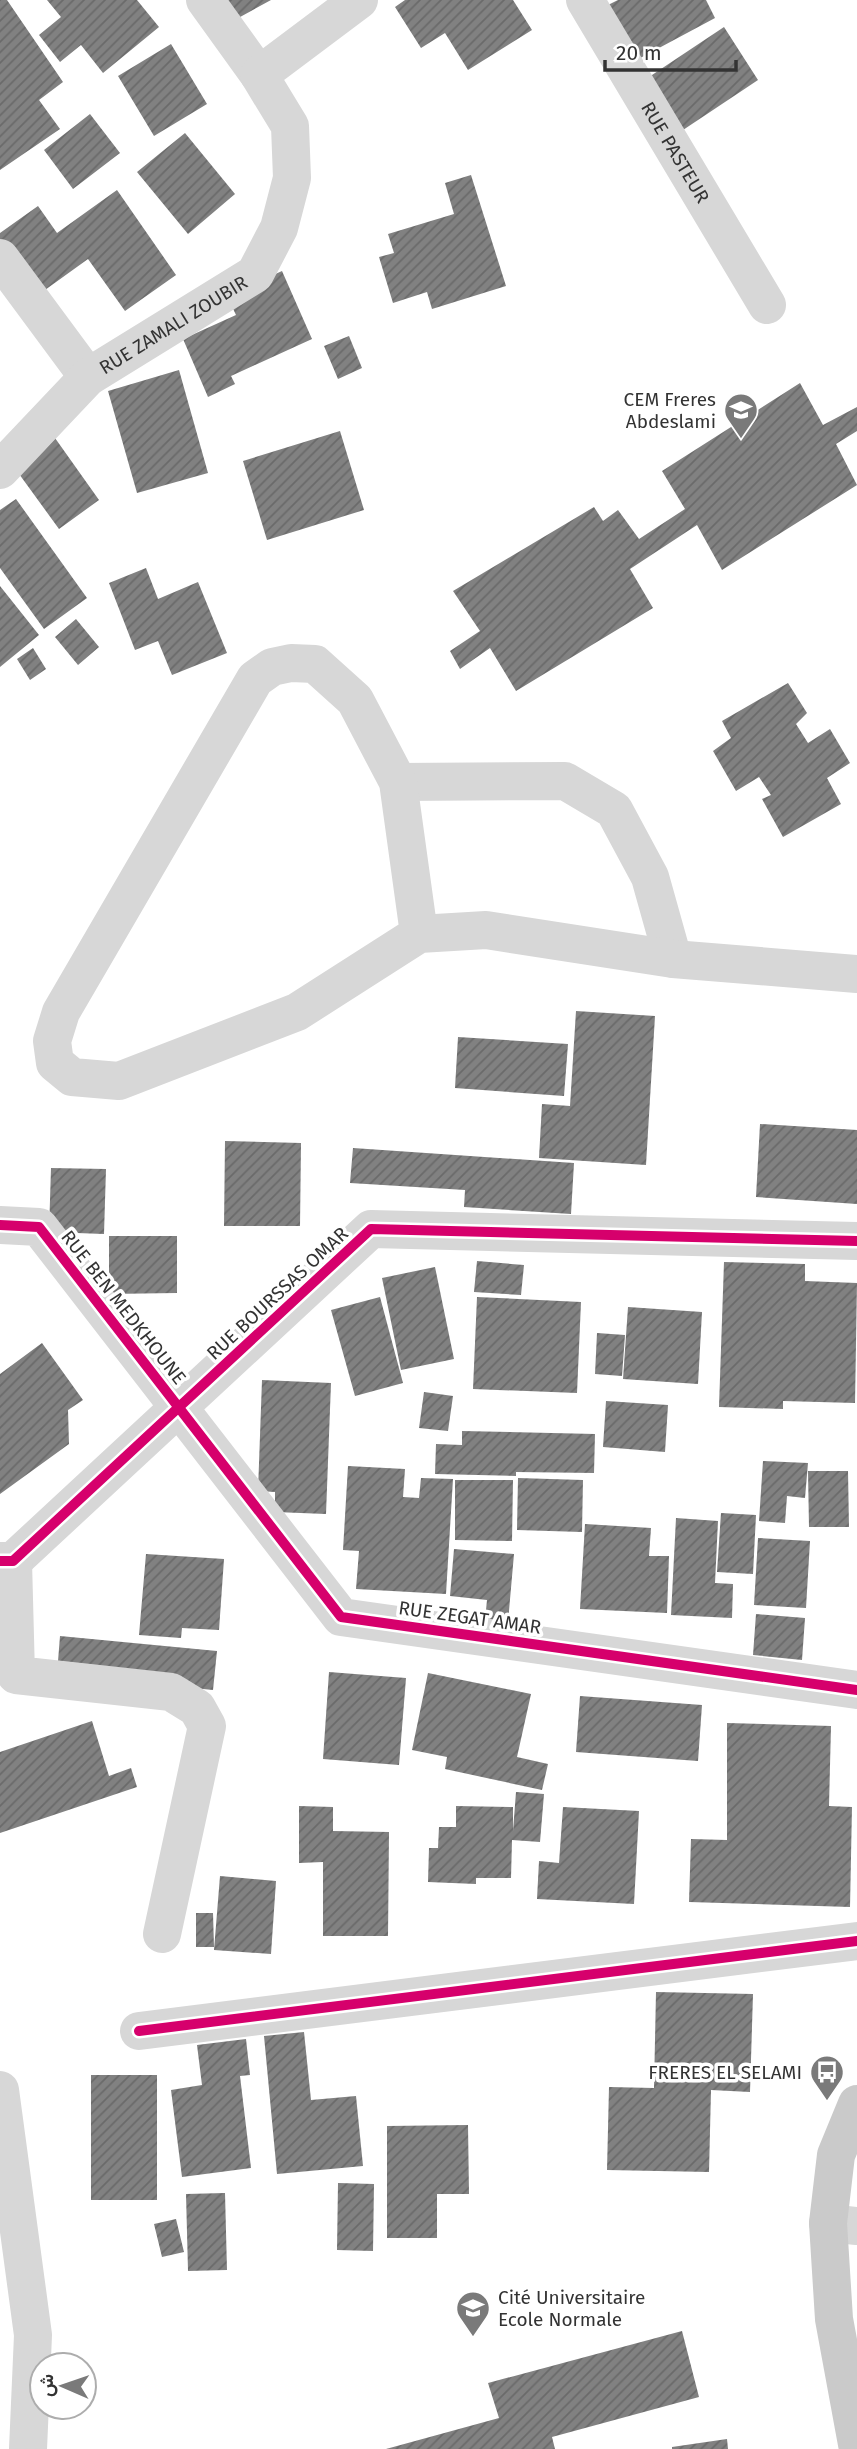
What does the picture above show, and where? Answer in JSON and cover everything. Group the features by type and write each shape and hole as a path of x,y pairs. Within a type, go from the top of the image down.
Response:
{"main road":[{"path":"857,2104 836,2155 842,2225 834,2319 857,2444"}],"street":[{"name":"RUE ZAMALI ZOUBIR","path":"0,470 88,377 255,274 279,228 292,178 290,127 259,75 205,0"},
{"path":"259,75 359,0"},
{"name":"RUE PASTEUR","path":"585,0 766,305"},
{"path":"0,258 88,377"},
{"path":"419,934 398,782 355,700 315,664 291,663 272,667 255,679 61,1012 52,1041 55,1063 72,1077 119,1082 297,1012 419,934 486,930 673,959 857,974"},
{"path":"398,782 565,781 614,810 650,877 673,959"},
{"name":"RUE BEN MEDKHOUNE","path":"0,1225 39,1227 180,1406"},
{"name":"RUE BOURSSAS OMAR","path":"7,1561 371,1229 857,1241"},
{"name":"RUE ZEGAT AMAR","path":"180,1406 341,1616 857,1690"},
{"path":"7,1561 16,1675 172,1692 197,1708 206,1726 162,1934"},
{"path":"139,2031 857,1941"},
{"path":"0,2090 33,2335 28,2449"}],"building":[{"path":"0,0 7,0 63,82 39,100 60,129 0,170"},
{"path":"47,0 137,0 159,27 103,73 81,45 60,62 39,35 61,17"},
{"path":"218,0 271,0 231,22"},
{"path":"405,0 513,0 532,30 468,70 445,33 421,48 395,7"},
{"path":"618,0 706,0 715,18 631,63 602,8"},
{"path":"724,27 758,80 674,136 640,83"},
{"path":"171,44 207,104 154,136 118,76"},
{"path":"90,114 120,153 73,189 44,150"},
{"path":"185,133 235,194 188,234 137,172"},
{"path":"471,175 506,286 432,309 427,292 393,303 379,257 394,253 388,234 454,214 445,183"},
{"path":"117,190 176,275 125,311 88,259 38,295 0,241 0,233 38,206 57,233"},
{"path":"282,271 312,339 231,376 235,384 208,397 183,339 236,315 227,296"},
{"path":"349,336 362,368 338,379 324,346"},
{"path":"179,370 208,473 137,493 108,391"},
{"path":"800,383 823,425 857,407 857,431 836,444 857,485 722,570 697,525 630,569 653,608 516,691 490,648 460,669 450,651 480,631 453,591 594,507 603,521 618,510 639,539 685,509 662,471"},
{"path":"340,431 364,510 267,540 243,461"},
{"path":"55,438 99,500 59,529 14,467"},
{"path":"16,499 87,598 44,629 0,568 0,510"},
{"path":"146,568 158,599 198,582 227,653 172,675 158,641 135,650 109,583"},
{"path":"0,586 39,635 0,667"},
{"path":"76,619 99,647 78,665 55,637"},
{"path":"33,648 46,669 30,680 17,659"},
{"path":"788,683 807,713 796,724 808,743 830,729 850,763 827,778 841,804 783,837 762,799 771,795 759,777 736,791 713,751 731,738 722,721"},
{"path":"576,1011 655,1016 646,1165 539,1158 542,1104 570,1106"},
{"path":"458,1037 568,1044 564,1096 455,1088"},
{"path":"760,1124 857,1130 857,1204 756,1197"},
{"path":"225,1141 301,1143 300,1226 224,1226"},
{"path":"353,1148 574,1163 571,1214 464,1207 465,1190 350,1183"},
{"path":"51,1168 106,1169 104,1234 49,1232"},
{"path":"109,1236 177,1236 177,1293 109,1294"},
{"path":"477,1261 524,1265 521,1295 474,1292"},
{"path":"724,1262 805,1264 805,1281 857,1283 855,1403 783,1401 783,1409 719,1407"},
{"path":"435,1267 454,1359 401,1370 382,1278"},
{"path":"380,1297 403,1383 355,1396 331,1310"},
{"path":"477,1297 581,1302 577,1393 473,1389"},
{"path":"628,1307 702,1312 698,1384 623,1379"},
{"path":"597,1333 625,1335 622,1376 595,1374"},
{"path":"42,1343 83,1400 68,1410 69,1444 0,1494 0,1374"},
{"path":"262,1380 331,1383 326,1514 275,1512 275,1492 258,1491"},
{"path":"424,1392 453,1396 448,1431 419,1428"},
{"path":"606,1401 668,1405 665,1452 603,1447"},
{"path":"462,1431 595,1434 594,1473 516,1472 516,1476 435,1474 436,1444 462,1445"},
{"path":"763,1461 808,1463 805,1498 787,1496 785,1523 759,1521"},
{"path":"348,1466 405,1469 403,1497 419,1498 421,1478 453,1479 446,1594 356,1589 359,1551 343,1550"},
{"path":"808,1471 848,1471 849,1527 809,1527"},
{"path":"518,1478 583,1480 582,1532 517,1530"},
{"path":"455,1480 513,1480 512,1541 455,1540"},
{"path":"721,1513 756,1515 753,1574 717,1572"},
{"path":"676,1518 718,1521 715,1583 733,1584 732,1618 671,1615"},
{"path":"585,1524 651,1528 649,1556 669,1556 667,1613 580,1609"},
{"path":"758,1538 810,1541 806,1608 754,1605"},
{"path":"454,1549 514,1554 508,1622 485,1620 487,1600 450,1596"},
{"path":"146,1554 224,1559 219,1630 182,1628 181,1638 139,1635"},
{"path":"756,1614 805,1618 802,1660 753,1655"},
{"path":"60,1636 217,1651 213,1690 57,1674"},
{"path":"329,1672 406,1678 399,1765 323,1759"},
{"path":"428,1673 531,1694 517,1757 548,1764 542,1790 445,1769 447,1757 412,1750"},
{"path":"580,1696 702,1705 698,1761 576,1752"},
{"path":"92,1721 109,1776 131,1768 137,1787 0,1833 0,1752"},
{"path":"727,1723 831,1726 829,1806 852,1807 850,1907 689,1902 691,1839 727,1840"},
{"path":"516,1792 544,1794 540,1842 512,1840 511,1878 476,1878 476,1884 428,1882 429,1848 438,1848 439,1827 456,1827 456,1806 513,1807 513,1831"},
{"path":"299,1806 333,1807 333,1831 389,1832 388,1936 323,1936 323,1862 299,1863"},
{"path":"563,1807 639,1811 634,1904 537,1899 539,1861 559,1863"},
{"path":"220,1876 276,1881 271,1954 214,1950"},
{"path":"196,1913 213,1913 214,1947 196,1947"},
{"path":"656,1992 753,1994 750,2092 711,2090 709,2172 607,2170 609,2087 654,2088"},
{"path":"304,2032 311,2100 356,2096 363,2166 277,2174 264,2036"},
{"path":"246,2039 250,2075 240,2076 251,2168 182,2177 171,2090 202,2085 197,2045"},
{"path":"91,2075 157,2075 157,2200 91,2200"},
{"path":"468,2125 469,2194 437,2194 437,2238 387,2238 387,2126"},
{"path":"338,2183 374,2184 373,2251 337,2250"},
{"path":"225,2193 227,2270 188,2271 186,2194"},
{"path":"176,2219 184,2252 162,2257 154,2224"},
{"path":"682,2331 699,2397 552,2437 555,2449 386,2449 499,2418 488,2383"},
{"path":"727,2439 728,2449 672,2449 672,2447"}],"cycle path":[{"path":"0,1225 39,1227 341,1617 857,1690"},
{"path":"0,1561 13,1561 371,1229 857,1241"},
{"path":"139,2031 857,1941"}],"place":[{"name":"CEM Freres Abdeslami","path":"741,440"},
{"name":"FRERES EL SELAMI","path":"827,2102"},
{"name":"Cité Universitaire Ecole Normale","path":"473,2338"}]}
